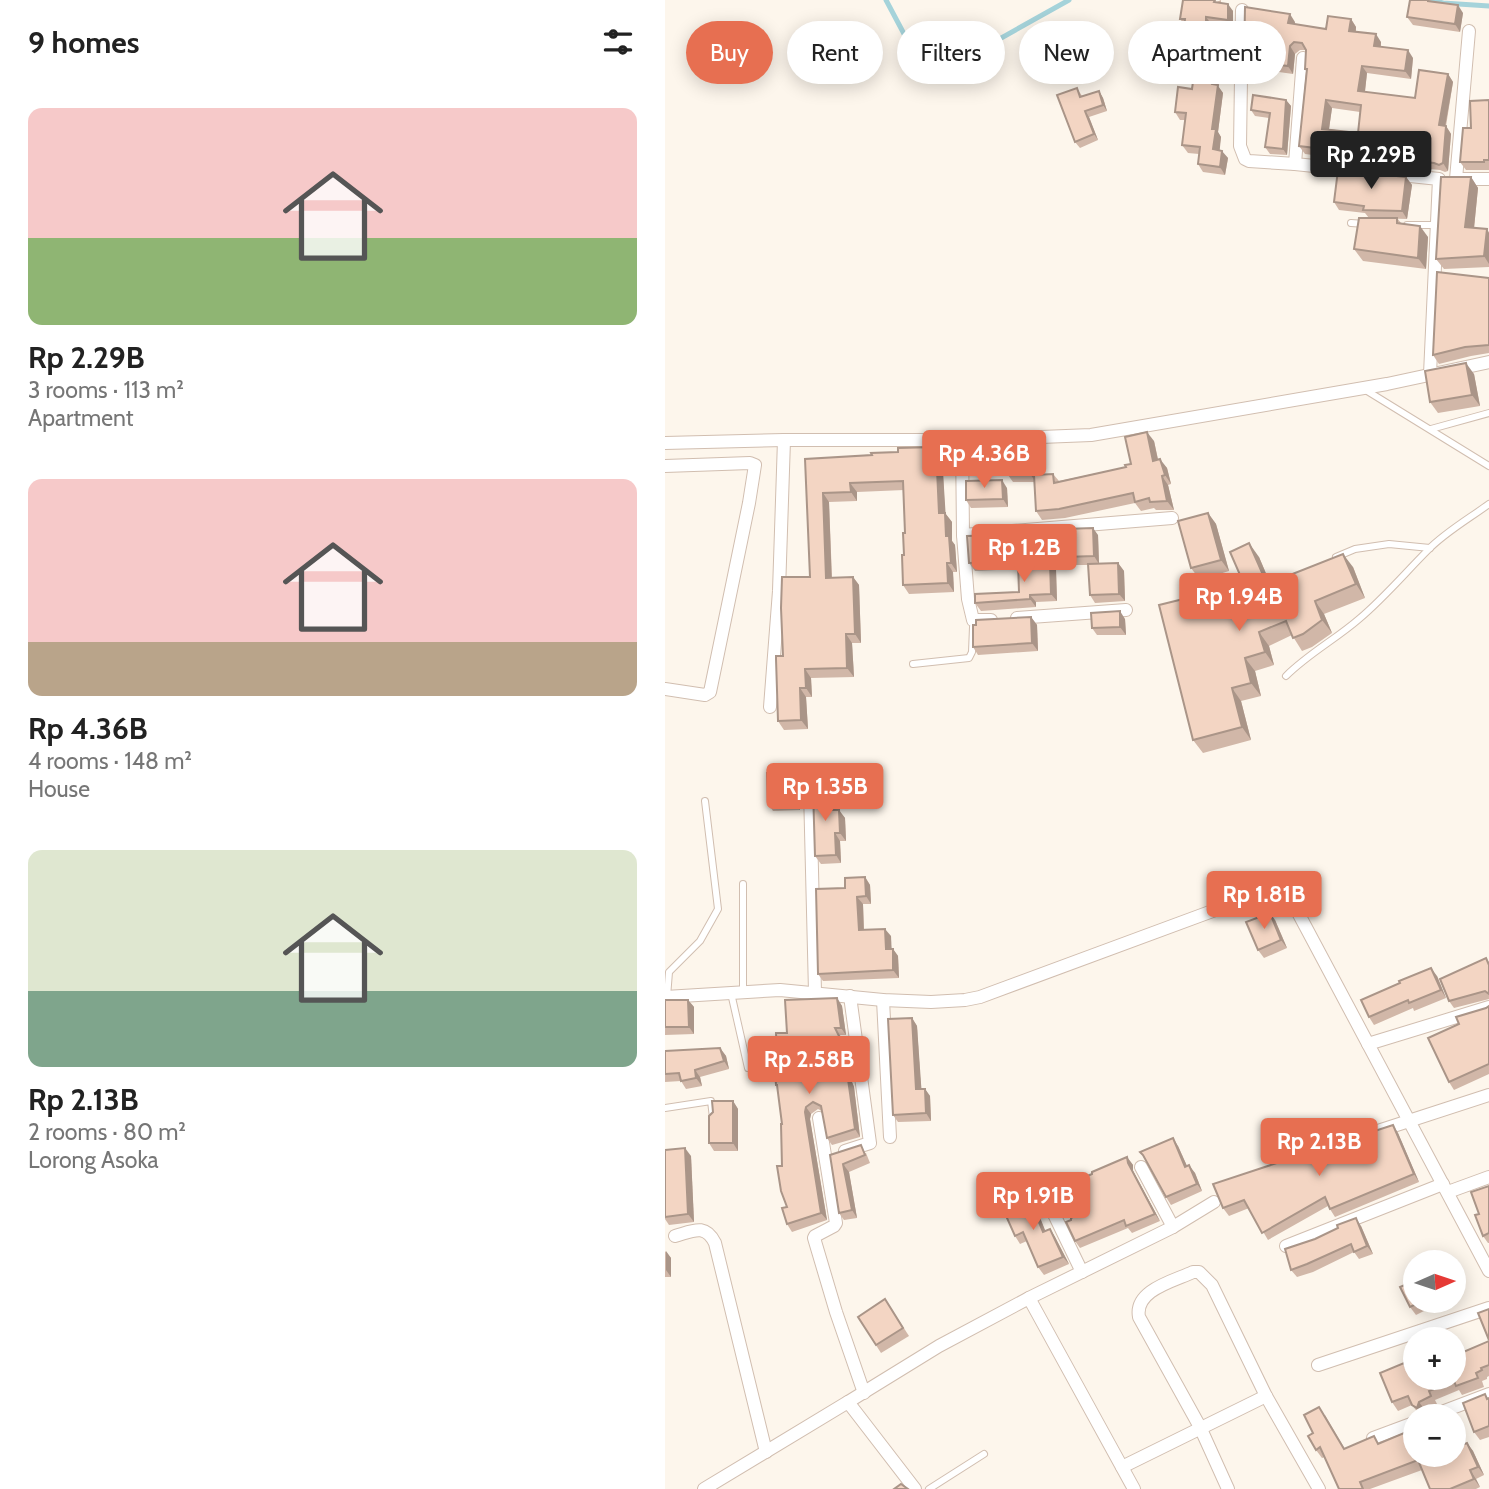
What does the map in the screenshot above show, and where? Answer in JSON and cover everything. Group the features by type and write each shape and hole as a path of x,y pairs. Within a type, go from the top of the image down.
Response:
{"street":[{"path":"1242,10 1240,146 1245,159 1439,179 1489,179"},
{"path":"1456,179 1469,31"},
{"path":"1295,164 1303,58"},
{"path":"1430,374 1439,179"},
{"path":"665,443 962,440 1091,435 1362,388 1489,362"},
{"path":"770,707 781,565 784,440"},
{"path":"962,440 963,535 968,599 974,620 1126,610"},
{"path":"665,466 755,465 709,692 705,695 665,689"},
{"path":"963,535 1172,518"},
{"path":"810,790 815,992"},
{"path":"666,997 780,990 883,1000 965,1000 1245,899 1274,895 1294,905 1489,1271"},
{"path":"826,1156 870,1143 850,996"},
{"path":"883,1000 890,1137"},
{"path":"1369,1044 1489,1007"},
{"path":"1371,1134 1489,1095"},
{"path":"819,1118 836,1223 814,1238 864,1393"},
{"path":"1141,1167 1173,1227"},
{"path":"1286,1246 1446,1188 1489,1177"},
{"path":"704,1489 939,1346 1028,1298 1173,1227 1214,1202"},
{"path":"1050,1206 1082,1272"},
{"path":"675,1236 697,1230 706,1230 712,1236 766,1452"},
{"path":"1228,1489 1200,1427 1137,1310 1141,1300 1150,1292 1193,1272 1199,1272 1212,1285 1266,1396 1319,1489"},
{"path":"1028,1298 1134,1489"},
{"path":"1318,1365 1489,1308"},
{"path":"1463,1404 1489,1394"},
{"path":"1122,1467 1266,1396"},
{"path":"848,1402 915,1489"},
{"path":"1373,1438 1403,1427"}],"lane":[{"path":"1351,223 1373,224"},
{"path":"1399,225 1437,225"},
{"path":"1362,388 1489,466"},
{"path":"1431,429 1489,413"},
{"path":"1286,676 1299,663 1358,620 1430,548 1489,504"},
{"path":"1324,562 1355,549 1389,544 1430,548"},
{"path":"913,664 969,658 972,652 974,620"},
{"path":"666,997 669,972 700,941 718,909 705,801"},
{"path":"743,884 737,993 748,1068"},
{"path":"665,1108 711,1101 713,1118"},
{"path":"929,1489 984,1454"}],"building":[{"path":"1183,0 1215,0 1214,2 1228,4 1228,20 1206,17 1206,21 1180,19"},
{"path":"1410,0 1458,5 1455,24 1407,17"},
{"path":"1245,7 1290,14 1288,23 1326,29 1328,16 1351,19 1349,31 1376,34 1374,46 1408,50 1405,71 1362,66 1358,91 1415,98 1419,70 1448,74 1439,125 1446,126 1443,163 1439,165 1299,146 1307,69 1306,50 1302,43 1294,42 1290,46 1288,66 1286,21 1245,21","holes":["1326,100 1361,105 1358,133 1322,129"]},
{"path":"1193,84 1218,85 1212,129 1216,129 1213,149 1222,151 1220,167 1198,164 1200,147 1182,145 1186,113 1175,112 1178,87 1192,89"},
{"path":"1077,88 1080,97 1099,91 1103,105 1085,111 1094,134 1075,142 1057,95"},
{"path":"1253,95 1286,100 1283,149 1265,147 1270,113 1251,110"},
{"path":"1489,100 1489,160 1460,162 1463,128 1471,128 1470,101"},
{"path":"1338,170 1406,177 1402,211 1363,210 1364,206 1334,202"},
{"path":"1441,177 1471,177 1465,227 1487,229 1484,256 1436,259"},
{"path":"1359,218 1397,218 1397,223 1420,226 1418,258 1354,249"},
{"path":"1437,272 1489,278 1489,345 1465,347 1433,355"},
{"path":"1466,363 1472,395 1430,402 1425,371"},
{"path":"1147,432 1153,461 1160,459 1165,475 1162,476 1167,501 1150,502 1149,498 1135,502 1133,493 1059,509 1036,511 1034,475 1053,474 1054,483 1126,467 1125,465 1131,464 1125,437"},
{"path":"936,447 939,513 945,513 946,536 949,536 951,563 947,563 948,583 903,585 903,481 850,483 851,492 823,493 826,578 853,577 855,634 846,634 847,668 805,669 806,688 800,688 801,720 778,721 776,656 783,656 782,577 810,577 805,459 898,452 898,448"},
{"path":"1030,459 1030,474 1008,475 1007,460"},
{"path":"1002,480 1003,499 966,500 966,481"},
{"path":"1208,513 1221,560 1191,568 1178,521"},
{"path":"1093,528 1094,556 1065,557 1064,529"},
{"path":"1013,531 1014,561 969,563 967,536 998,535"},
{"path":"1249,543 1267,584 1343,554 1356,584 1315,601 1322,620 1303,634 1293,638 1286,621 1259,632 1265,652 1245,658 1251,683 1232,688 1242,727 1193,740 1159,605 1244,584 1230,552"},
{"path":"1050,562 1051,594 1030,595 1030,599 975,603 975,594 1019,592 1018,563"},
{"path":"1118,563 1119,594 1090,595 1088,564"},
{"path":"1120,611 1120,627 1092,628 1091,613"},
{"path":"1031,617 1032,643 973,647 973,625 976,625 976,620"},
{"path":"793,772 794,802 768,803 767,773"},
{"path":"832,788 833,810 839,810 840,833 835,833 836,855 815,856 813,789"},
{"path":"865,877 866,896 857,897 859,930 885,929 886,949 893,949 893,970 818,974 816,889 845,888 845,878"},
{"path":"1270,913 1281,940 1258,950 1246,922"},
{"path":"1486,958 1489,965 1489,994 1485,991 1449,1001 1440,979"},
{"path":"1431,968 1441,990 1409,1003 1408,1000 1369,1017 1361,1000"},
{"path":"837,998 841,1028 835,1028 843,1044 836,1048 848,1079 855,1129 827,1138 821,1106 813,1102 806,1107 821,1213 787,1224 782,1208 787,1207 777,1166 782,1166 782,1124 774,1055 777,1055 776,1033 787,1033 785,1000"},
{"path":"665,1000 688,1000 689,1027 665,1027"},
{"path":"1489,1006 1489,1064 1449,1082 1428,1038 1459,1024 1456,1017"},
{"path":"912,1018 916,1089 925,1089 926,1113 893,1115 888,1019"},
{"path":"720,1048 724,1061 695,1070 696,1078 681,1081 679,1073 665,1074 665,1051"},
{"path":"712,1101 733,1101 733,1143 709,1143"},
{"path":"1393,1125 1414,1174 1330,1209 1325,1197 1262,1233 1244,1200 1223,1208 1213,1184"},
{"path":"1173,1138 1185,1167 1189,1165 1197,1184 1166,1197 1140,1152"},
{"path":"861,1145 865,1155 843,1164 852,1210 839,1213 830,1155"},
{"path":"685,1148 688,1214 665,1217 665,1150"},
{"path":"1127,1157 1155,1214 1126,1226 1124,1220 1075,1241 1066,1222 1073,1217 1061,1187"},
{"path":"1489,1186 1489,1233 1483,1236 1475,1215 1479,1214 1471,1192"},
{"path":"1029,1198 1043,1232 1050,1229 1063,1257 1038,1267 1023,1232 1015,1236 1003,1209"},
{"path":"1356,1218 1367,1246 1354,1252 1351,1244 1291,1270 1285,1249 1315,1239 1338,1228 1337,1225"},
{"path":"885,1299 903,1328 876,1345 858,1317"},
{"path":"1489,1309 1489,1340 1478,1313"},
{"path":"1489,1341 1489,1365 1476,1373 1478,1378 1466,1382 1466,1351"},
{"path":"1403,1363 1403,1390 1432,1390 1429,1391 1431,1396 1418,1404 1412,1404 1408,1396 1392,1402 1380,1373"},
{"path":"1485,1394 1487,1399 1489,1398 1489,1426 1474,1432 1466,1404 1463,1403"},
{"path":"1319,1407 1344,1449 1374,1436 1378,1444 1403,1433 1403,1466 1360,1482 1363,1489 1339,1489 1320,1447 1316,1450 1308,1436 1313,1433 1304,1415"},
{"path":"1467,1443 1478,1467 1470,1470 1474,1479 1450,1489 1430,1489 1421,1467 1466,1467"},
{"path":"901,1484 908,1489 894,1489"}],"waterway":[{"path":"886,0 928,79 1069,0"},
{"path":"1432,0 1489,6"}]}
